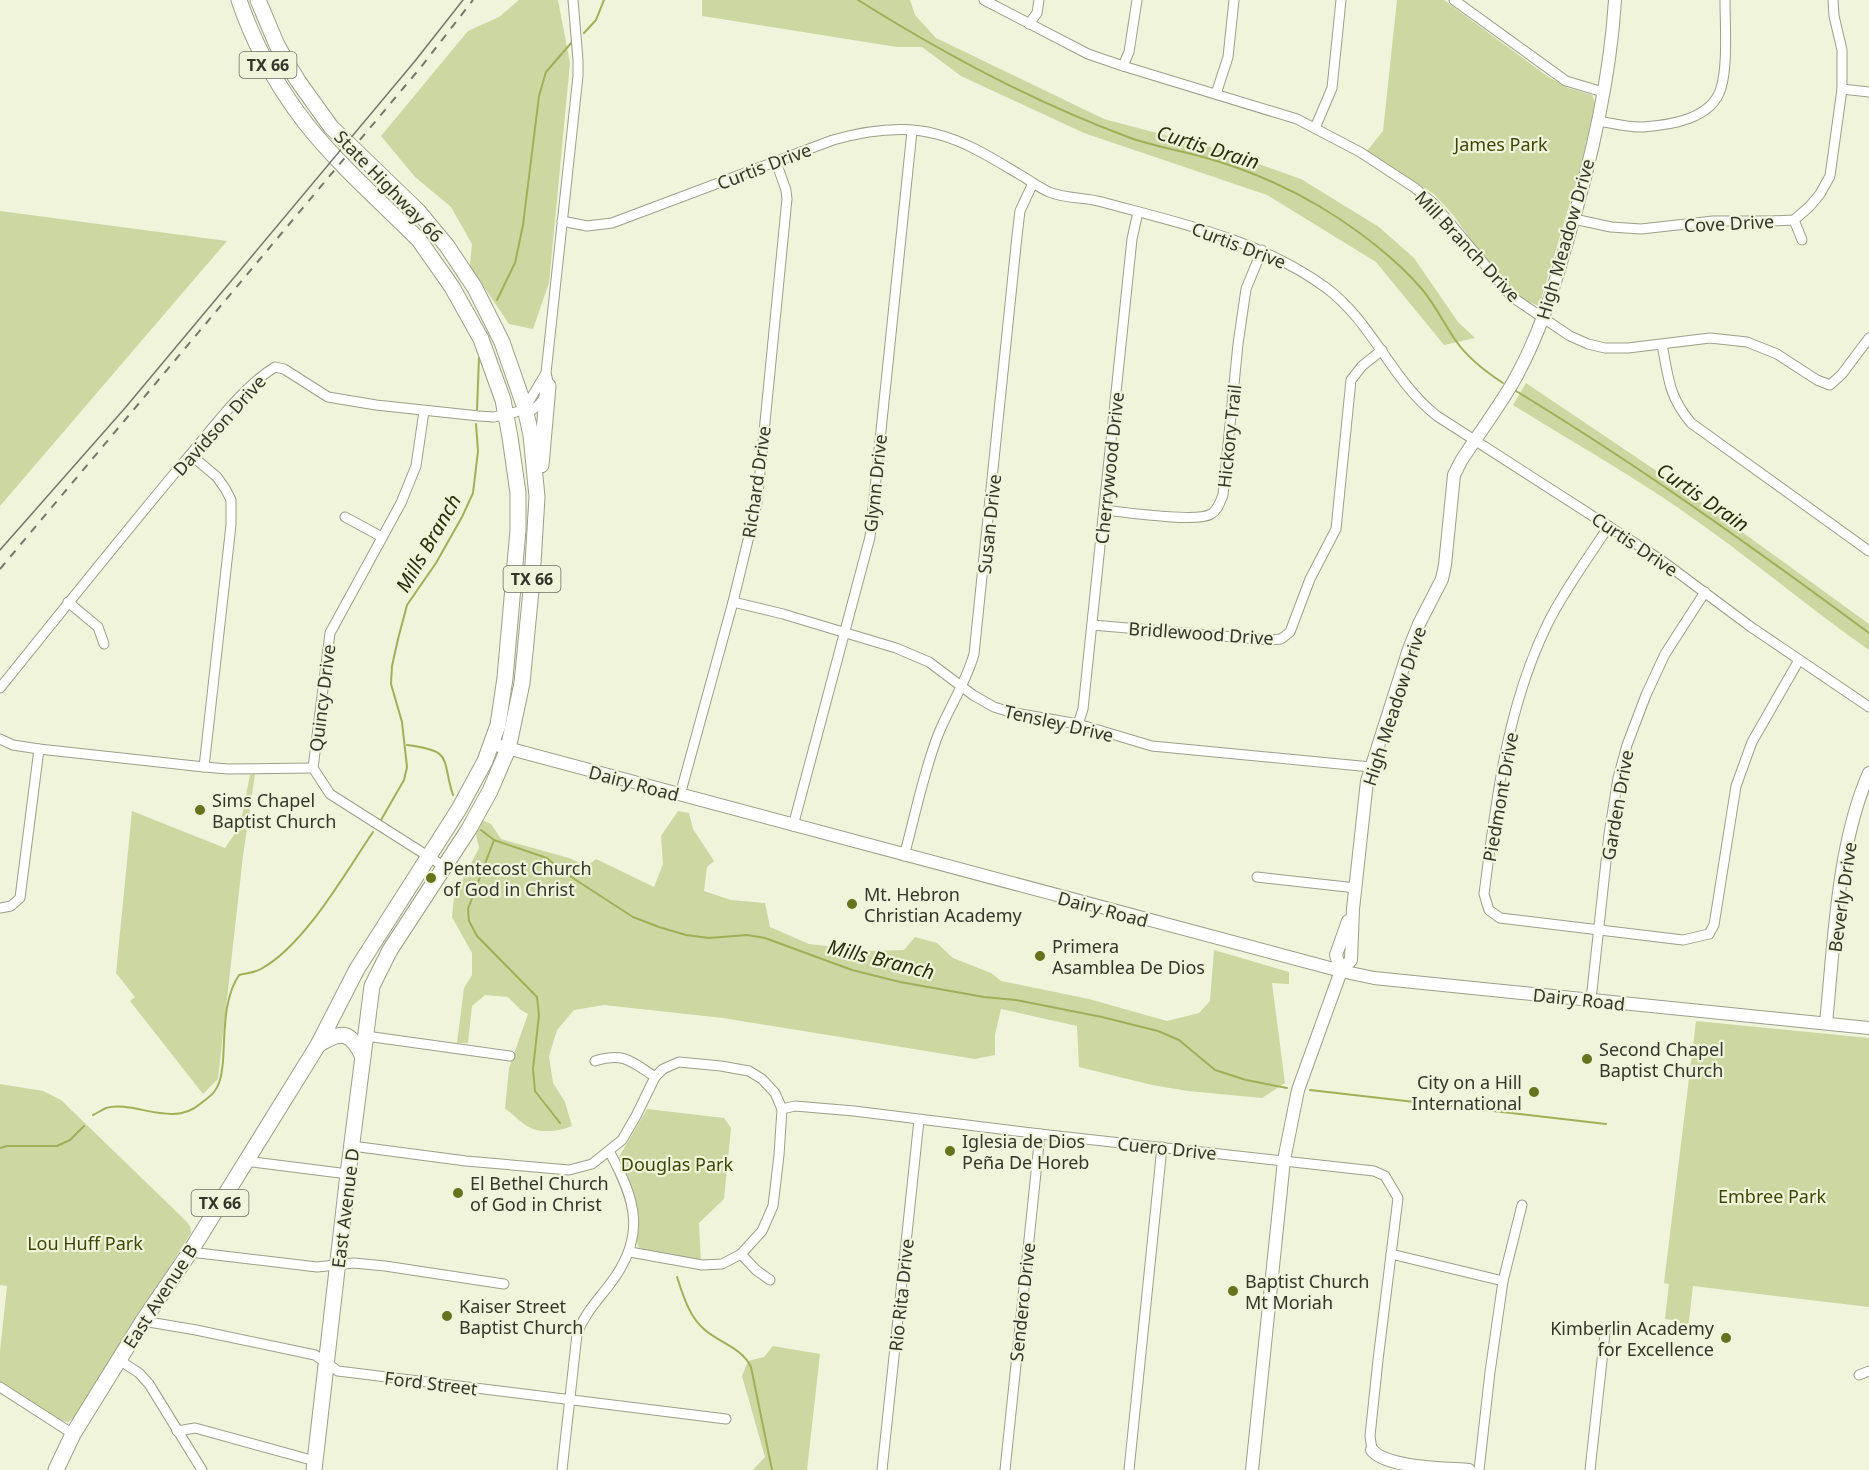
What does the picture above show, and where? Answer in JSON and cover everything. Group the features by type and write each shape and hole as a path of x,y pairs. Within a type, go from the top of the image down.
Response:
{"main road":[{"name":"State Highway 66","path":"239,0 262,53 282,90 307,125 360,182 419,240 452,287 481,339 495,374 506,415 518,493 518,530 502,702 492,744 467,794 377,938"},
{"name":"State Highway 66","path":"258,0 277,45 292,72 331,127 418,211 470,279 502,342 525,408 531,435 535,464 536,519 522,683 508,749 490,791 445,867 390,950"},
{"path":"536,519 547,379"},
{"name":"East Avenue B","path":"56,1468 73,1434 143,1321 190,1252 318,1045 343,994 377,938"},
{"name":"East Avenue D","path":"314,1466 372,986 390,950"},
{"path":"318,1045 332,1035 346,1035 354,1040 363,1058"}],"street":[{"name":"Davidson Drive","path":"0,688 190,455 257,379 275,367 284,369 328,397 424,411 494,417 525,408 532,410 545,398 578,76 573,0"},
{"name":"Mill Branch Drive","path":"984,0 1088,54 1297,119 1360,152 1428,199 1467,240 1478,257 1512,297 1570,336 1588,344 1605,348 1628,348 1710,338 1747,342 1777,354 1817,380 1830,385 1842,374 1869,338"},
{"path":"1029,24 1037,13 1039,0"},
{"path":"1123,66 1129,52 1137,0"},
{"path":"1216,94 1228,57 1234,0"},
{"path":"1315,128 1332,88 1341,0"},
{"path":"1454,0 1566,81 1604,92"},
{"name":"High Meadow Drive","path":"1252,1470 1284,1160 1298,1090 1341,971 1351,960 1353,909 1367,782 1408,649 1442,579 1455,476 1461,461 1515,379 1543,318 1574,219 1598,121 1604,92 1615,0"},
{"path":"1598,121 1642,127 1694,117 1705,110 1715,100 1721,88 1724,68 1725,0"},
{"name":"Cove Drive","path":"1574,219 1611,227 1641,229 1713,220 1771,222 1794,220 1820,194 1830,176 1842,89 1842,50 1834,16 1833,0"},
{"path":"1842,89 1869,92"},
{"name":"Curtis Drive","path":"562,221 587,226 612,223 833,140 861,132 912,131 935,133 961,143 990,156 1047,191 1187,224 1262,250 1294,266 1347,304 1382,350 1403,383 1423,405 1609,526 1869,707"},
{"name":"Glynn Drive","path":"793,826 870,537 912,131"},
{"name":"Richard Drive","path":"680,795 733,602 757,503 784,234 786,190 776,162"},
{"name":"Susan Drive","path":"904,856 931,755 974,654 1020,211 1033,183"},
{"name":"Cherrywood Drive","path":"1078,724 1083,709 1132,239 1138,212"},
{"path":"1794,220 1802,240"},
{"name":"Hickory Trail","path":"1104,510 1196,518 1211,514 1218,507 1223,495 1238,344 1246,289 1262,250"},
{"path":"1662,345 1672,394 1677,406 1690,423 1869,552"},
{"name":"Bridlewood Drive","path":"1092,625 1269,640 1281,639 1290,632 1310,579 1336,529 1351,380 1362,366 1382,350"},
{"name":"Quincy Drive","path":"424,411 416,466 401,503 330,633 313,768 330,794 445,867"},
{"path":"190,455 217,477 231,500 204,767"},
{"path":"345,517 382,537"},
{"name":"Piedmont Drive","path":"1599,930 1500,918 1489,910 1484,894 1498,781 1523,684 1548,624 1576,575 1609,526"},
{"name":"Garden Drive","path":"1591,1000 1609,834 1618,778 1627,744 1646,694 1665,654 1705,592"},
{"path":"69,602 98,627 104,644"},
{"name":"Tensley Drive","path":"733,602 896,648 929,662 994,707 1078,724 1152,746 1371,767"},
{"path":"1599,930 1683,940 1709,934 1714,925 1736,786 1752,742 1799,660"},
{"path":"0,739 13,745 39,749 204,767 313,768"},
{"name":"Dairy Road","path":"492,744 904,856 1374,978 1869,1028"},
{"path":"0,908 11,906 20,898 39,749"},
{"name":"Beverly Drive","path":"1826,1023 1843,869 1853,819 1869,773"},
{"path":"1257,877 1356,888"},
{"path":"366,1036 510,1056"},
{"path":"595,1061 611,1056 627,1057 655,1077"},
{"path":"352,1146 466,1161 569,1170 592,1164 622,1140 655,1077 663,1069 679,1062 749,1071 762,1079 775,1093 782,1108 773,1206 762,1231 741,1254 722,1264 702,1265 630,1252"},
{"name":"Cuero Drive","path":"782,1108 795,1106 828,1109 1374,1171 1385,1176 1398,1198 1391,1254"},
{"name":"Rio Rita Drive","path":"882,1470 919,1120"},
{"name":"Sendero Drive","path":"1005,1470 1040,1134"},
{"path":"1129,1470 1162,1148"},
{"path":"562,1470 577,1334 582,1320 622,1269 630,1252 634,1229 633,1205 625,1180 609,1151"},
{"path":"245,1161 348,1174"},
{"path":"1479,1470 1503,1281 1522,1205"},
{"path":"190,1252 317,1266 338,1264 385,1266 504,1284"},
{"path":"741,1254 756,1270 770,1280"},
{"path":"1469,1470 1410,1464 1383,1458 1372,1450 1370,1436 1391,1254 1503,1281"},
{"name":"Ford Street","path":"143,1321 315,1354 338,1371 726,1419"},
{"path":"1590,1470 1605,1333"},
{"path":"119,1360 139,1373 149,1383 202,1470"},
{"path":"0,1387 73,1434"},
{"path":"177,1431 195,1428 314,1466"}],"green space":[{"path":"519,0 558,0 570,63 549,283 533,329 509,324 470,266 472,244 451,207 415,177 381,136 468,31 499,17"},
{"path":"702,0 910,0 915,15 936,38 1104,119 1210,147 1301,179 1379,227 1414,258 1458,322 1475,338 1444,345 1376,262 1267,195 1084,133 961,76 922,47 897,47 702,16"},
{"name":"James Park","path":"1397,0 1444,0 1547,76 1568,88 1592,95 1595,102 1581,166 1539,306 1522,299 1509,289 1454,216 1434,194 1366,152 1383,131"},
{"path":"0,211 227,241 0,506"},
{"path":"1526,383 1673,482 1869,624 1869,650 1668,501 1513,405"},
{"path":"255,774 243,856 218,1079 203,1094 130,1001 135,997 116,973 132,811 225,848 240,826 250,775"},
{"path":"678,811 689,813 693,829 714,861 707,867 704,891 731,900 765,903 770,927 809,944 872,951 904,950 915,937 937,943 953,958 991,973 1001,981 1089,999 1167,1021 1199,1013 1210,1001 1214,950 1289,972 1289,984 1272,983 1285,1083 1262,1098 1152,1085 1079,1067 1077,1026 1001,1009 995,1035 995,1055 975,1059 723,1018 604,1005 574,1010 557,1030 549,1056 553,1083 565,1102 572,1126 550,1131 529,1127 505,1109 509,1068 528,1014 508,997 485,995 472,1006 468,1043 457,1043 464,988 472,975 472,953 452,917 454,896 479,848 476,834 480,819 491,824 501,839 569,858 587,866 596,859 654,887 663,864 661,836"},
{"name":"Embree Park","path":"1696,1021 1869,1038 1869,1307 1693,1286 1688,1329 1679,1328 1680,1321 1665,1319 1669,1284 1664,1283"},
{"name":"Lou Huff Park","path":"0,1084 43,1091 61,1100 190,1226 191,1233 75,1417 68,1422 62,1421 0,1382 0,1351 7,1286 0,1285"},
{"name":"Douglas Park","path":"647,1109 724,1118 731,1128 724,1199 699,1223 701,1262 639,1248 635,1207 619,1157"},
{"path":"773,1346 820,1354 807,1470 753,1470 765,1457 742,1376 748,1361 764,1357"}],"waterway":[{"name":"Mills Branch","path":"584,33 596,20 604,0"},
{"name":"Curtis Drain","path":"858,0 956,58 1023,93 1137,140 1218,161 1248,172 1319,206 1360,233 1398,264 1426,294 1466,353 1503,383"},
{"name":"Mills Branch","path":"497,300 515,263 523,225 539,96 546,72 572,42"},
{"name":"Mills Branch","path":"477,410 479,357"},
{"name":"Curtis Drain","path":"1516,391 1695,508 1869,633"},
{"name":"Mills Branch","path":"381,820 404,780 407,767 402,722 391,684 398,639 407,605 436,563 473,493 478,451 476,424"},
{"name":"Mills Branch","path":"407,745 432,750 443,758 453,795"},
{"name":"Mills Branch","path":"481,830 494,840 547,858 562,871 633,917 659,927 686,935 709,938 747,935 765,938 852,970 900,982 984,997 1016,1000 1158,1031 1179,1040 1215,1070 1246,1080 1287,1088"},
{"name":"Mills Branch","path":"93,1115 106,1108 117,1107 178,1114 189,1111 213,1094 222,1073 227,1005 239,975 261,969 293,943 323,907 373,832"},
{"path":"494,840 468,909 469,921 477,936 537,997 539,1015 533,1069 535,1091 560,1123"},
{"name":"Mills Branch","path":"1310,1090 1606,1124"},
{"name":"Mills Branch","path":"0,1148 57,1146 70,1140 84,1126"},
{"path":"677,1277 687,1305 699,1325 736,1350 751,1367 772,1470"}],"tram line":[{"path":"0,550 125,408 415,61 463,0"}],"railway":[{"path":"0,569 421,67 473,0"}],"place":[{"name":"Sims Chapel Baptist Church","path":"200,810"},
{"name":"Pentecost Church of God in Christ","path":"431,878"},
{"name":"Mt. Hebron Christian Academy","path":"852,904"},
{"name":"Primera Asamblea De Dios","path":"1040,956"},
{"name":"Second Chapel Baptist Church","path":"1587,1059"},
{"name":"City on a Hill International","path":"1534,1092"},
{"name":"Iglesia de Dios Peña De Horeb","path":"950,1151"},
{"name":"El Bethel Church of God in Christ","path":"458,1193"},
{"name":"Baptist Church Mt Moriah","path":"1233,1291"},
{"name":"Kaiser Street Baptist Church","path":"447,1316"},
{"name":"Kimberlin Academy for Excellence","path":"1726,1338"}]}
